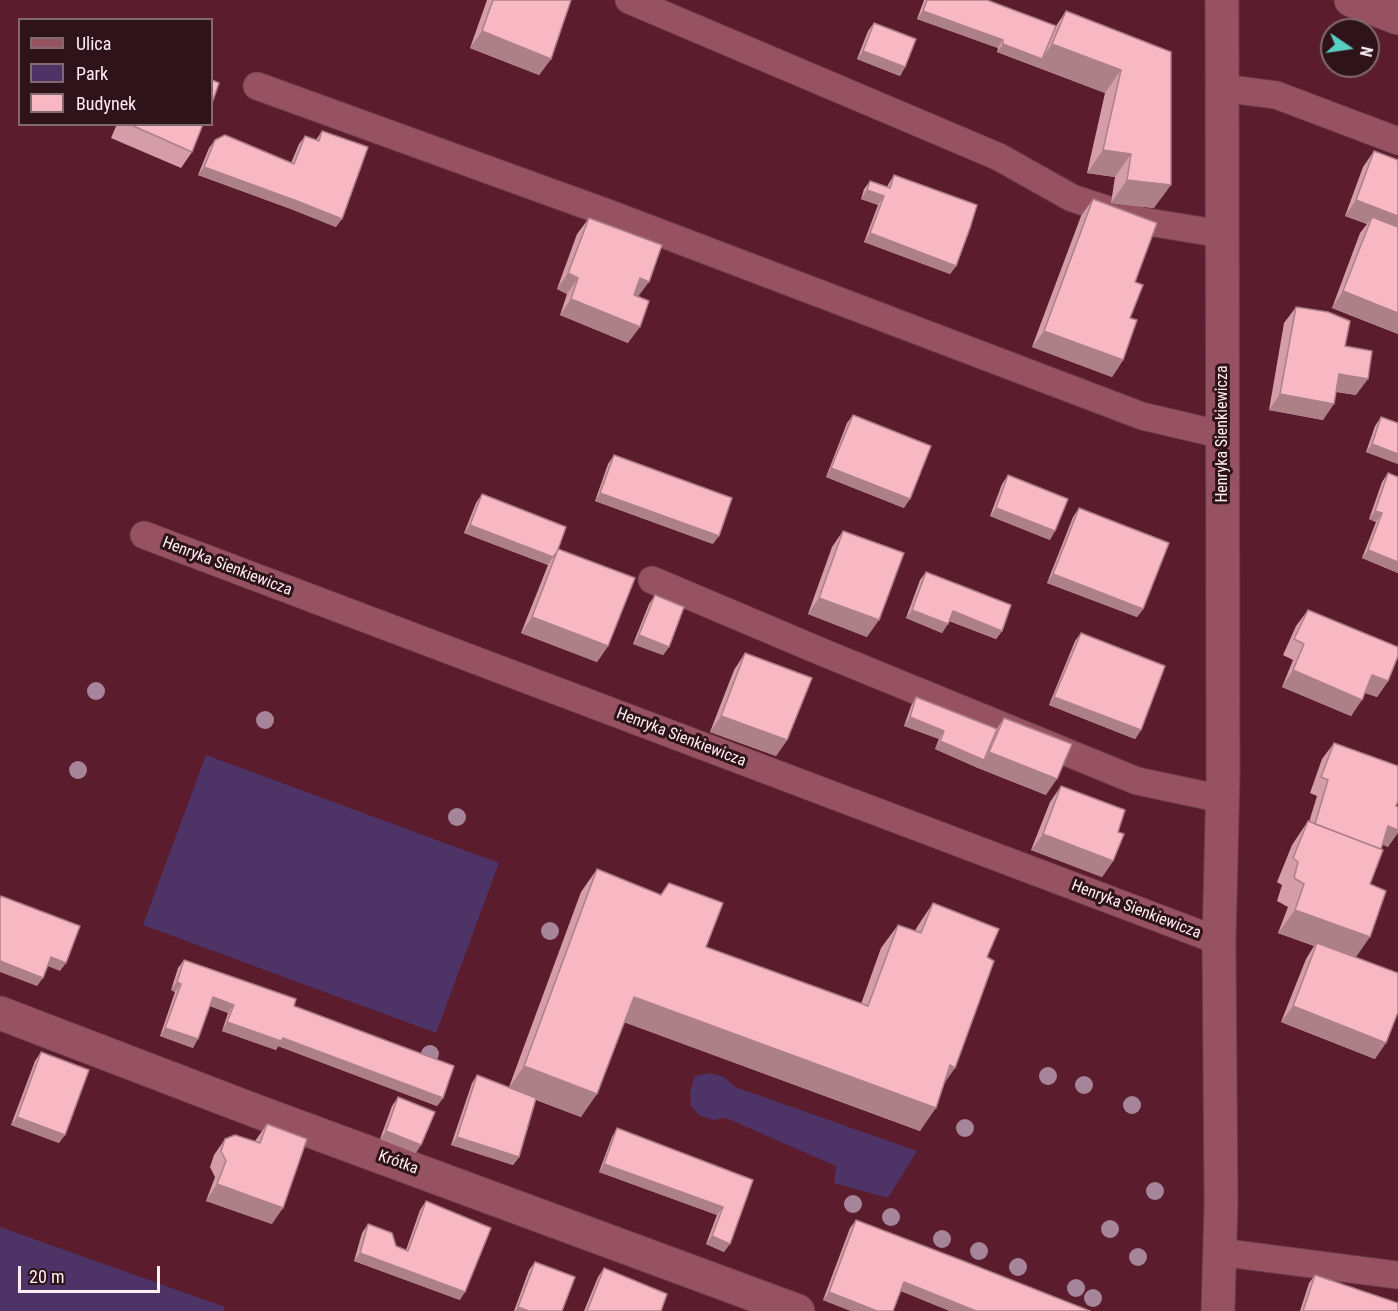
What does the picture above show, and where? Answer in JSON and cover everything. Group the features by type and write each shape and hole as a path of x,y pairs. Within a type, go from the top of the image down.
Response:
{"street":[{"name":"Henryka Sienkiewicza","path":"1218,1311 1221,1204 1219,941 1222,799 1222,0"},
{"path":"1351,0 1398,18"},
{"name":"Krótka","path":"0,1013 267,1115 798,1311"}],"lane":[{"path":"629,0 999,157 1072,198 1142,221 1222,234"},
{"path":"257,86 613,215 1142,416 1223,435"},
{"path":"1222,88 1276,95 1398,141"},
{"name":"Henryka Sienkiewicza","path":"144,535 1219,941"},
{"path":"652,580 1137,781 1222,799"},
{"path":"1219,1251 1398,1275"}],"green space":[{"path":"206,755 499,863 436,1033 143,925"},
{"path":"710,1073 724,1077 735,1087 917,1151 888,1198 834,1183 836,1166 726,1118 713,1120 699,1115 691,1106 690,1092 695,1076"},
{"path":"0,1227 225,1307 224,1311 0,1311"}],"building":[{"path":"493,0 571,0 551,59 482,31"},
{"path":"927,0 987,0 1056,26 1042,59 1003,44 1003,40 923,11"},
{"path":"1066,11 1171,52 1171,185 1127,180 1131,154 1103,150 1121,70 1052,44"},
{"path":"874,23 916,39 905,67 863,51"},
{"path":"213,80 219,83 213,100"},
{"path":"134,126 202,126 192,152"},
{"path":"322,131 368,147 342,219 204,167 215,140 225,135 294,164 305,136 319,141"},
{"path":"1374,151 1398,160 1398,216 1356,200"},
{"path":"894,175 977,205 956,266 870,233 884,196 867,190 870,181 890,188"},
{"path":"1093,199 1157,223 1135,282 1143,285 1130,318 1137,320 1123,360 1044,331"},
{"path":"1372,217 1398,227 1398,313 1343,291"},
{"path":"589,218 662,245 649,282 640,278 634,295 649,301 640,327 571,299 578,278 568,273"},
{"path":"1296,307 1328,312 1350,321 1345,346 1372,351 1368,379 1339,374 1334,404 1280,394"},
{"path":"853,415 931,446 910,499 831,468"},
{"path":"1381,417 1398,423 1398,454 1372,444"},
{"path":"614,455 732,498 719,536 600,493"},
{"path":"1388,473 1398,477 1398,562 1368,550 1382,513 1375,511"},
{"path":"1008,475 1068,499 1055,531 996,508"},
{"path":"482,494 566,527 553,557 470,525"},
{"path":"1079,508 1169,543 1143,609 1053,574"},
{"path":"843,531 904,553 879,620 819,598"},
{"path":"558,549 635,578 608,646 532,617"},
{"path":"926,572 1011,605 1002,631 953,611 948,624 912,610"},
{"path":"655,595 684,607 669,647 639,635"},
{"path":"1308,610 1398,647 1398,656 1388,681 1372,675 1362,700 1293,670 1304,644 1294,639"},
{"path":"1081,633 1165,666 1141,730 1054,697"},
{"path":"745,653 812,678 787,740 721,716"},
{"path":"916,697 997,729 984,760 940,741 944,731 910,717"},
{"path":"1004,718 1072,744 1057,779 989,752"},
{"path":"1334,743 1398,766 1396,806 1398,807 1398,830 1388,826 1381,849 1315,824 1328,780 1321,777"},
{"path":"1061,786 1125,810 1118,832 1124,834 1113,861 1043,834"},
{"path":"1308,821 1383,850 1370,884 1386,891 1370,937 1295,910 1304,884 1294,878 1298,862 1293,858"},
{"path":"597,869 661,895 669,883 723,903 706,947 868,1006 898,925 921,933 933,903 999,929 987,957 994,961 955,1068 950,1065 936,1108 634,997 597,1094 524,1066"},
{"path":"1,896 80,926 66,963 51,957 43,978 0,961"},
{"path":"1317,943 1398,973 1398,1012 1386,1043 1293,1006"},
{"path":"184,960 296,999 294,1006 454,1066 443,1098 283,1038 281,1041 227,1022 234,1005 213,997 198,1039 165,1028 181,984 177,982"},
{"path":"41,1052 89,1070 65,1135 17,1117"},
{"path":"477,1075 536,1098 519,1157 457,1137"},
{"path":"398,1097 435,1112 421,1145 386,1131"},
{"path":"267,1124 307,1139 283,1208 217,1184 226,1161 221,1151 225,1139 235,1135 260,1143"},
{"path":"617,1128 753,1180 730,1244 712,1236 723,1207 604,1164"},
{"path":"426,1201 491,1228 465,1292 360,1253 368,1224 392,1233 396,1246 408,1251"},
{"path":"856,1220 1090,1311 976,1311 904,1282 893,1311 877,1311 829,1292"},
{"path":"535,1262 575,1277 562,1311 529,1311 518,1307"},
{"path":"604,1268 667,1294 661,1311 587,1311"},
{"path":"1315,1275 1398,1303 1398,1311 1303,1311"}]}
